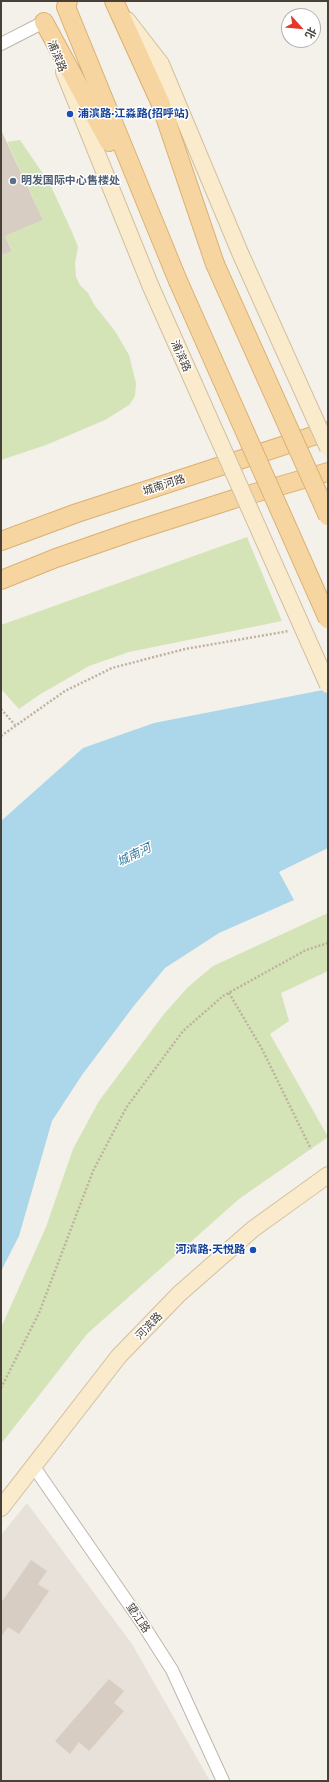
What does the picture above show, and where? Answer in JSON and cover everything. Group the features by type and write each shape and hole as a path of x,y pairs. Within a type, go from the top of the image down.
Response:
{"main road":[{"path":"68,1 66,7 178,281 328,619"},
{"path":"116,4 160,102 214,264 328,516"},
{"path":"44,22 95,114 178,281"},
{"name":"城南河路","path":"1,542 77,513 328,431"},
{"path":"1,580 56,558 134,531 234,499 328,472"}],"street":[{"path":"116,4 161,64 241,255 328,448"},
{"path":"1,44 44,22"},
{"name":"浦滨路","path":"44,22 150,287 328,685"},
{"name":"河滨路","path":"1,1508 120,1356 179,1294 253,1229 328,1175"},
{"name":"望江路","path":"34,1466 142,1623 172,1670 223,1781"}],"path":[{"path":"1,736 65,691 112,668 185,649 291,630"},
{"path":"1,709 15,725"},
{"path":"1,1388 38,1313 93,1171 126,1108 183,1031 229,993 306,950 328,943"},
{"path":"229,993 262,1049 311,1149"}],"shaded area":[{"path":"27,1503 132,1644 210,1781 1,1781 1,1535"}],"green space":[{"path":"20,140 50,184 72,232 78,247 75,263 76,277 80,285 88,293 95,306 115,331 129,355 136,383 135,396 129,405 105,420 46,445 1,460 1,255 12,250 5,236 43,220 7,142"},
{"path":"247,537 282,621 129,652 89,666 39,695 19,709 1,689 1,625"},
{"path":"328,913 328,971 281,993 289,1021 270,1034 328,1137 239,1199 87,1334 1,1444 1,1328 46,1227 73,1149 99,1101 164,1014 188,987 213,966"}],"water":[{"name":"城南河","path":"328,689 328,848 279,872 294,900 219,933 165,968 133,1007 82,1075 52,1121 19,1236 1,1271 1,821 83,748 154,723"}],"building":[{"name":"明发国际中心售楼处","path":"1,130 43,220 5,236 12,251 1,255"},
{"path":"31,1560 47,1571 38,1584 49,1591 19,1634 8,1627 1,1637 1,1603"},
{"path":"109,1679 124,1691 114,1703 124,1711 89,1751 79,1742 70,1754 55,1741"}],"place":[{"name":"浦滨路·江淼路(招呼站)","path":"70,114"},
{"name":"明发国际中心售楼处","path":"13,181"},
{"name":"河滨路·天悦路","path":"253,1250"}]}
